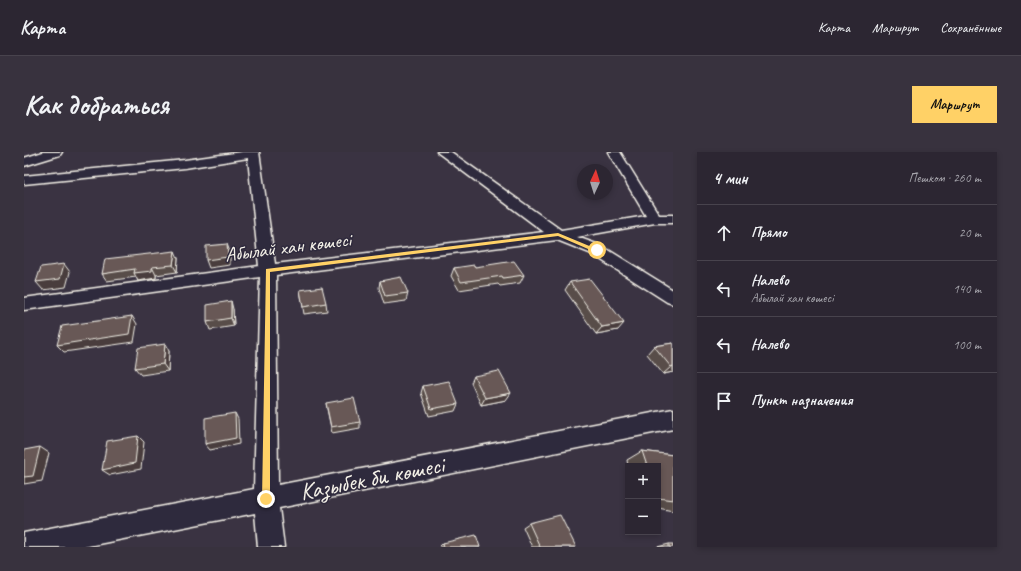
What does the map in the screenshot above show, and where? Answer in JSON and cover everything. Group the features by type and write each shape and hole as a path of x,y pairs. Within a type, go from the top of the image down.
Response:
{"street":[{"path":"24,162 56,152"},
{"path":"443,152 558,235 597,250 673,298"},
{"path":"614,152 655,219"},
{"path":"24,180 185,164 253,153 268,270 266,499 271,547"},
{"name":"Абылай хан көшесі","path":"24,304 268,270 558,235 655,219 673,219"},
{"name":"Казыбек би көшесі","path":"24,546 673,419"}],"building":[{"path":"227,244 228,257 206,260 206,246"},
{"path":"175,251 173,265 152,267 152,271 134,273 135,269 102,274 105,259"},
{"path":"514,261 524,275 503,278 502,276 461,282 454,268 474,265 475,267"},
{"path":"64,264 60,279 36,282 41,267"},
{"path":"401,277 408,293 385,296 380,281"},
{"path":"590,279 624,323 602,327 570,282"},
{"path":"322,287 326,303 303,307 300,290"},
{"path":"231,301 231,318 207,322 207,305"},
{"path":"132,316 129,334 57,345 62,326"},
{"path":"673,343 673,366 671,367 654,346"},
{"path":"165,344 163,364 135,368 138,348"},
{"path":"499,371 511,393 485,398 474,376"},
{"path":"449,381 458,404 431,409 423,386"},
{"path":"354,398 360,422 331,427 326,403"},
{"path":"235,413 236,438 205,444 205,418"},
{"path":"138,436 135,463 102,470 107,441"},
{"path":"40,447 33,476 24,477 24,450"},
{"path":"642,451 673,455 673,500 661,498 661,463 646,463"},
{"path":"560,515 576,547 540,547 529,523"},
{"path":"476,535 480,547 444,547 443,543"},
{"path":"669,544 673,544 673,547 669,547"}],"route":[{"path":"266,499 268,270 558,235 597,250"}]}
